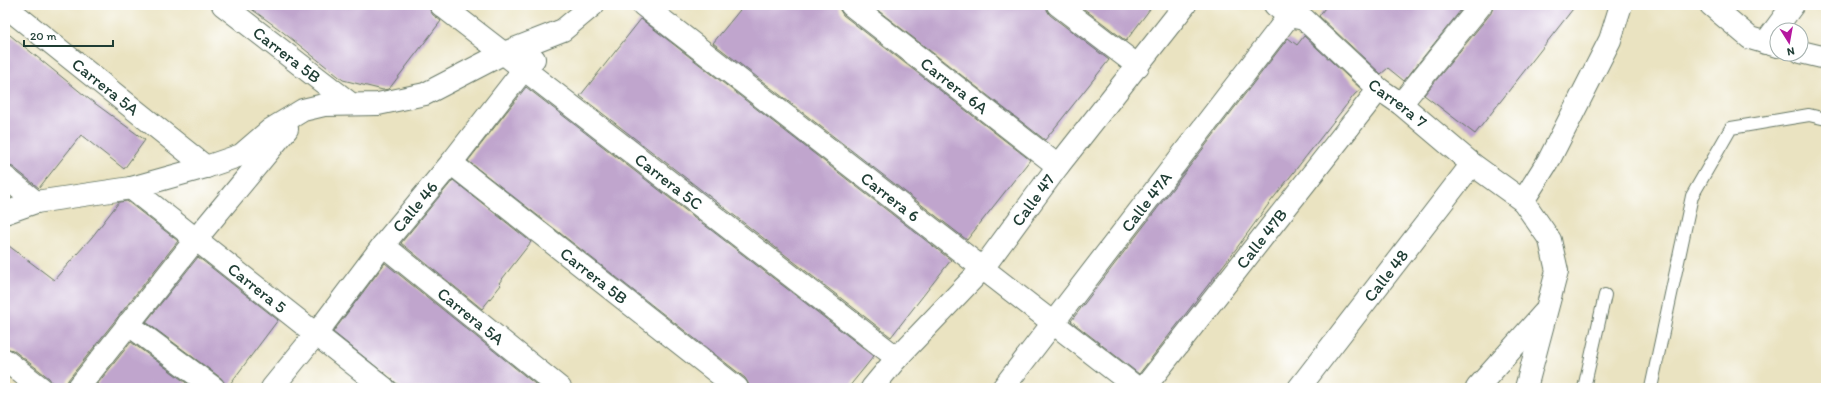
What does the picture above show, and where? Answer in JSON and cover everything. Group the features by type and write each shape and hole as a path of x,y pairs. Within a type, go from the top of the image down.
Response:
{"street":[{"name":"Carrera 5B","path":"224,5 351,104"},
{"name":"Carrera 5C","path":"440,5 898,358"},
{"path":"5,213 36,202 131,188 206,167 241,155 270,130 303,110 324,105 378,104 425,94 504,53 563,30 593,5"},
{"name":"Carrera 6","path":"644,5 1137,388"},
{"name":"Carrera 6A","path":"852,5 1058,166"},
{"path":"1058,5 1138,66"},
{"name":"Calle 47","path":"872,388 898,358 983,268 1058,166 1185,5"},
{"path":"1401,104 1481,5"},
{"path":"1523,201 1550,158 1610,40 1621,5"},
{"path":"1711,5 1750,38 1769,43"},
{"path":"1783,22 1793,5"},
{"name":"Carrera 5A","path":"5,6 206,167"},
{"name":"Carrera 7","path":"1296,11 1379,89 1401,104 1472,164 1523,201 1550,240 1557,271 1526,388"},
{"name":"Calle 47A","path":"1003,388 1296,11"},
{"name":"Calle 46","path":"272,388 316,334 383,244 451,163 524,69 563,30"},
{"path":"1809,54 1826,58"},
{"name":"Calle 47B","path":"1144,388 1379,89"},
{"path":"78,388 196,239 303,110"},
{"name":"Carrera 5B","path":"451,163 737,388"},
{"name":"Calle 48","path":"1299,388 1472,164"},
{"path":"5,177 36,202"},
{"name":"Carrera 5","path":"131,188 384,388"},
{"name":"Carrera 5A","path":"383,244 560,388"},
{"path":"1477,388 1545,312"},
{"path":"128,324 214,388"},
{"path":"5,360 41,388"}],"lane":[{"path":"1651,388 1692,196 1731,128 1809,115 1826,119"},
{"path":"1584,388 1605,294"}],"building":[{"path":"246,5 429,5 433,15 441,21 389,89 383,90 343,80"},
{"path":"744,5 839,5 843,15 1030,160 967,240 713,43"},
{"path":"871,5 1046,5 1050,15 1109,60 1045,140"},
{"path":"1079,5 1153,5 1126,41"},
{"path":"1327,5 1465,5 1404,81 1388,68 1381,74 1319,16"},
{"path":"1493,5 1576,5 1475,134 1424,95 1491,13"},
{"path":"641,19 951,260 891,337 580,96"},
{"path":"5,31 89,99 145,140 124,169 81,135 39,188 13,167 5,165"},
{"path":"1304,36 1361,89 1355,94 1268,205 1236,249 1139,374 1071,321 1288,38 1297,45"},
{"path":"526,87 874,356 848,388 749,388 745,378 468,161"},
{"path":"453,180 531,242 499,283 501,285 482,309 401,243"},
{"path":"127,201 178,241 68,380 66,388 53,388 49,378 13,350 5,348 5,243 54,280 92,237 119,202"},
{"path":"198,257 278,320 227,388 221,378 146,322"},
{"path":"385,263 540,388 402,388 333,332"},
{"path":"131,342 193,388 94,388"}]}
